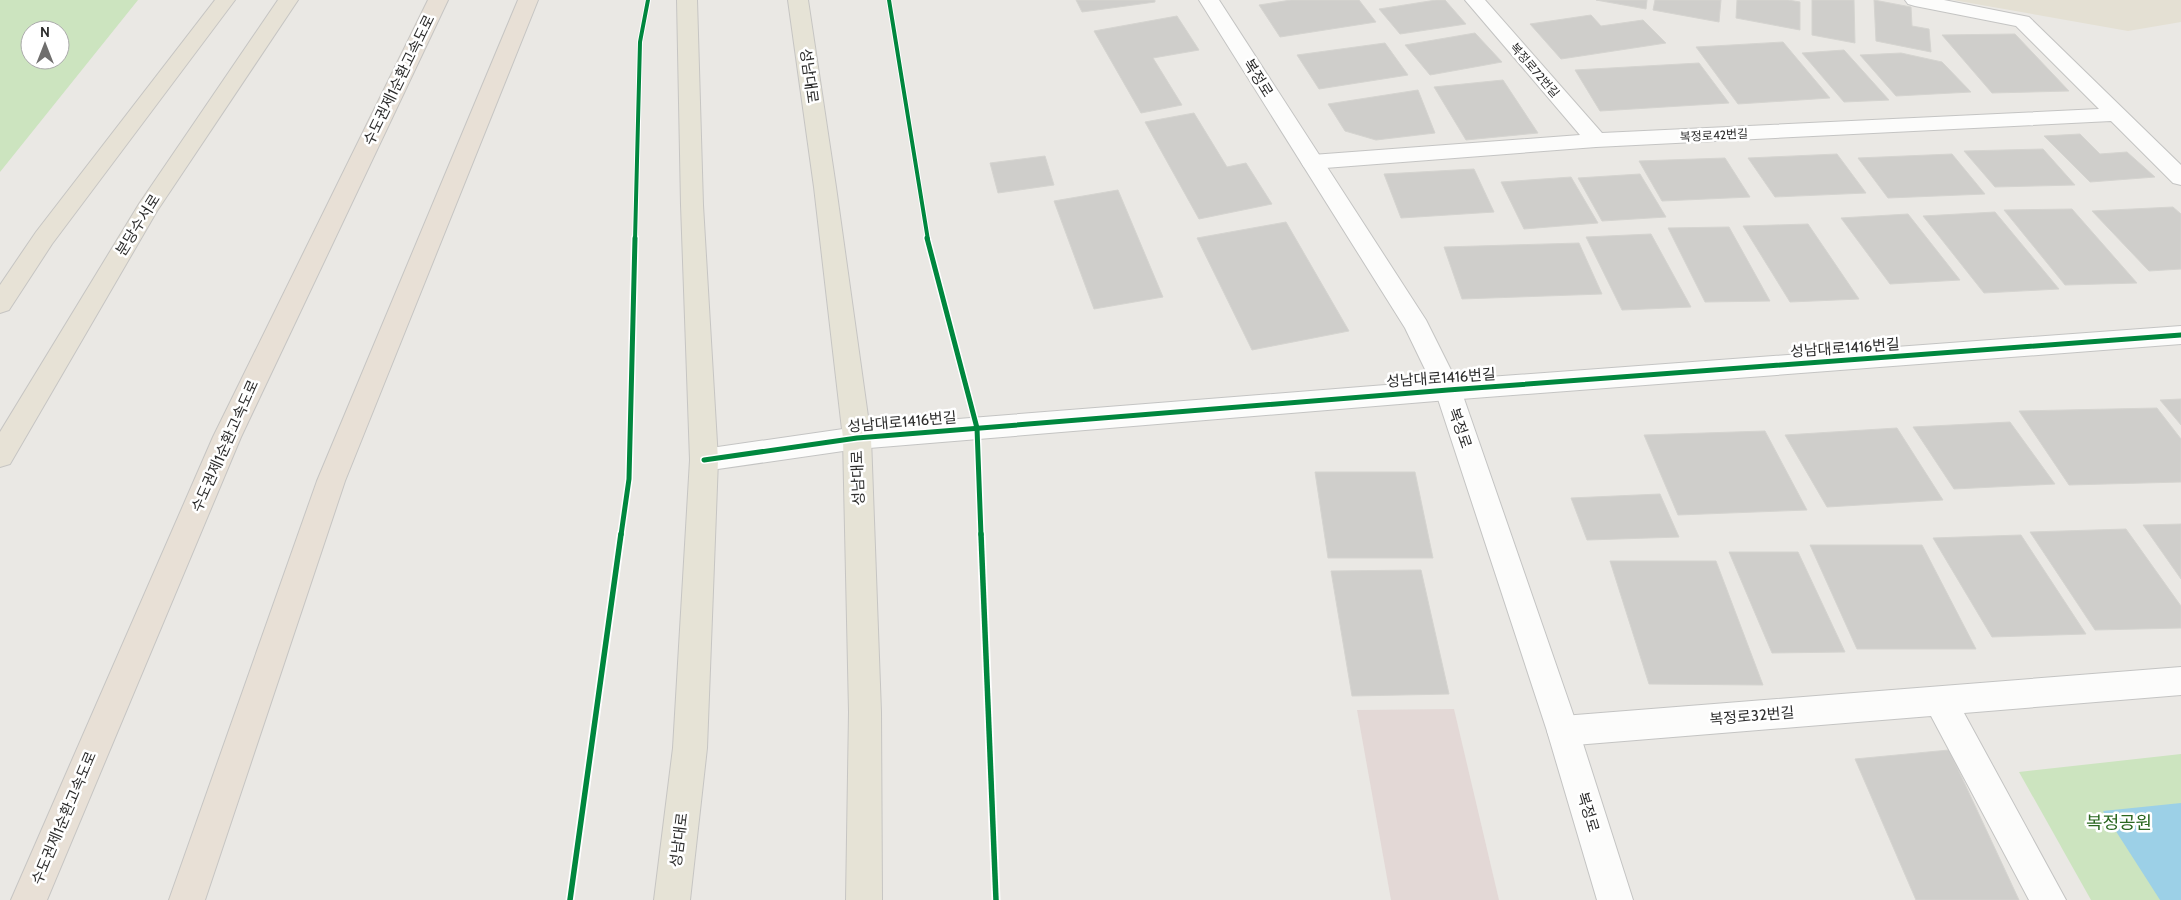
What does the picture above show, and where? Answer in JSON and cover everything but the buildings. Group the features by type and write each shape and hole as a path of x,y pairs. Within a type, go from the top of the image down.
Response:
{"highway":[{"path":"0,304 44,238 225,0"},
{"name":"분당수서로","path":"0,456 147,209 288,0"},
{"name":"수도권제1순환고속도로","path":"29,900 227,437 438,0"},
{"path":"187,900 331,481 528,0"}],"main road":[{"name":"성남대로","path":"672,900 690,748 704,460 692,205 687,0"},
{"name":"성남대로","path":"798,0 825,186 857,438 865,712 864,900"}],"street":[{"name":"복정로","path":"1209,0 1416,326 1448,390 1563,730 1616,900"},
{"name":"복정로72번길","path":"1475,0 1596,140"},
{"path":"1915,0 2022,20 2181,178"},
{"name":"복정로42번길","path":"1312,162 1596,140 2116,114"},
{"name":"성남대로1416번길","path":"704,460 857,438 1448,390 2181,335"},
{"name":"복정로32번길","path":"1563,730 2181,681"},
{"path":"1940,701 2048,900"}],"shaded area":[{"path":"1953,0 2181,0 2181,22 2128,31"},
{"path":"1454,709 1499,900 1391,900 1357,710"}],"green space":[{"path":"0,0 138,0 0,172"},
{"name":"복정공원","path":"2181,754 2181,900 2091,900 2019,772"}],"water":[{"path":"2181,803 2181,900 2160,900 2103,811"}],"cycle path":[{"path":"570,900 629,479 640,42 648,0"},
{"path":"889,0 927,237 977,428 996,900"},
{"path":"704,460 857,438 1448,390 2181,335"}]}
